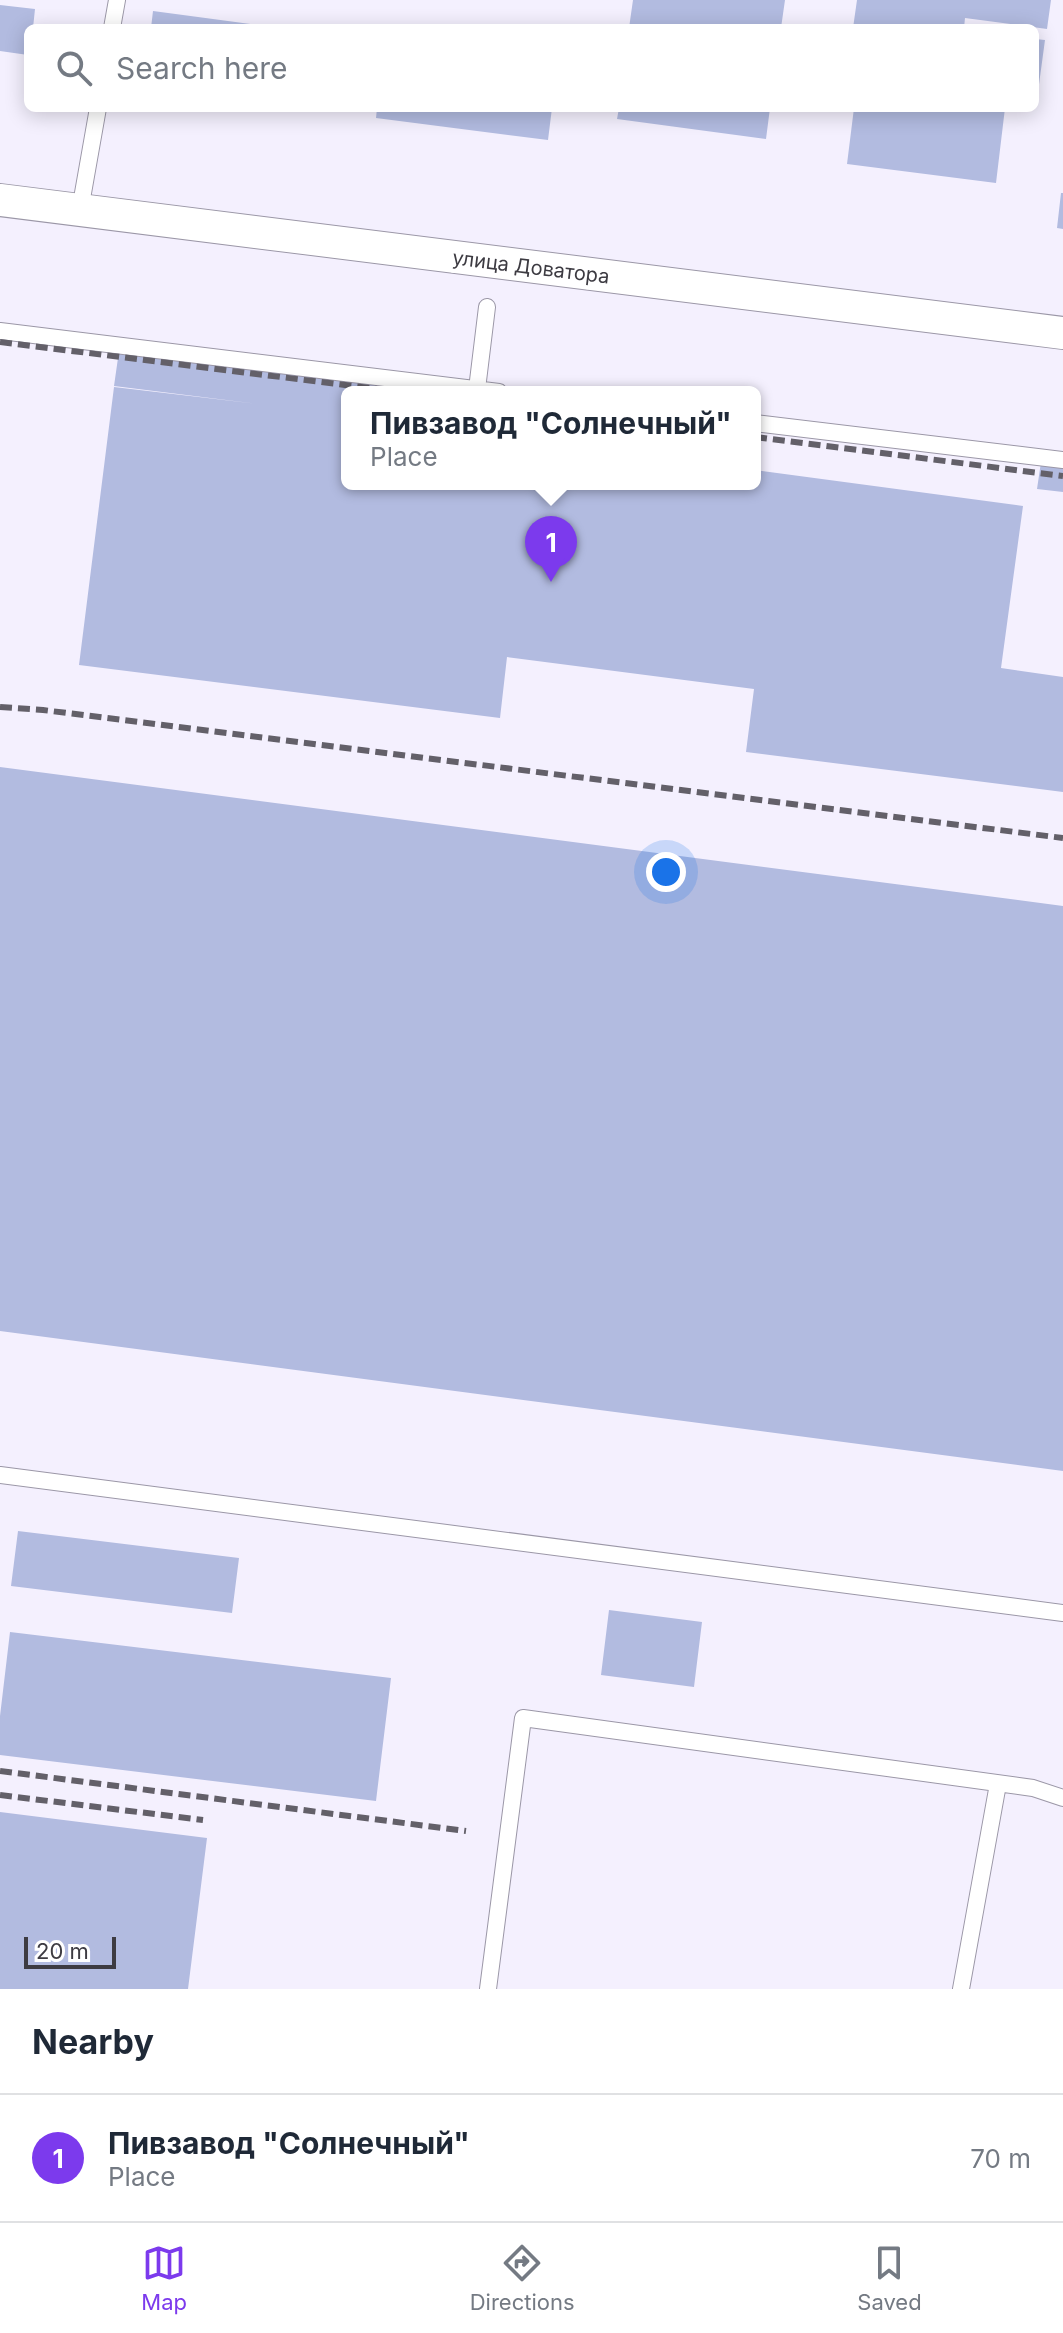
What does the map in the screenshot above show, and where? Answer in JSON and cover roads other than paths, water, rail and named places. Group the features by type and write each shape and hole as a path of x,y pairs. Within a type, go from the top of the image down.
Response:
{"street":[{"name":"улица Доватора","path":"0,200 1063,333"}],"lane":[{"path":"113,24 117,0"},
{"path":"80,210 97,112"},
{"path":"477,386 487,307"},
{"path":"0,331 452,386"},
{"path":"761,424 1063,460"},
{"path":"0,1475 1063,1613"},
{"path":"488,1989 523,1718 1033,1788 1063,1798"},
{"path":"961,1989 998,1784"},
{"path":"1033,1788 1063,1809"}],"railway":[{"path":"0,342 353,386"},
{"path":"761,438 1063,476"},
{"path":"0,707 1063,838"},
{"path":"0,1771 466,1831"},
{"path":"0,1795 203,1820"}],"place":[{"name":"Пивзавод \"Солнечный\"","path":"551,582"}]}
